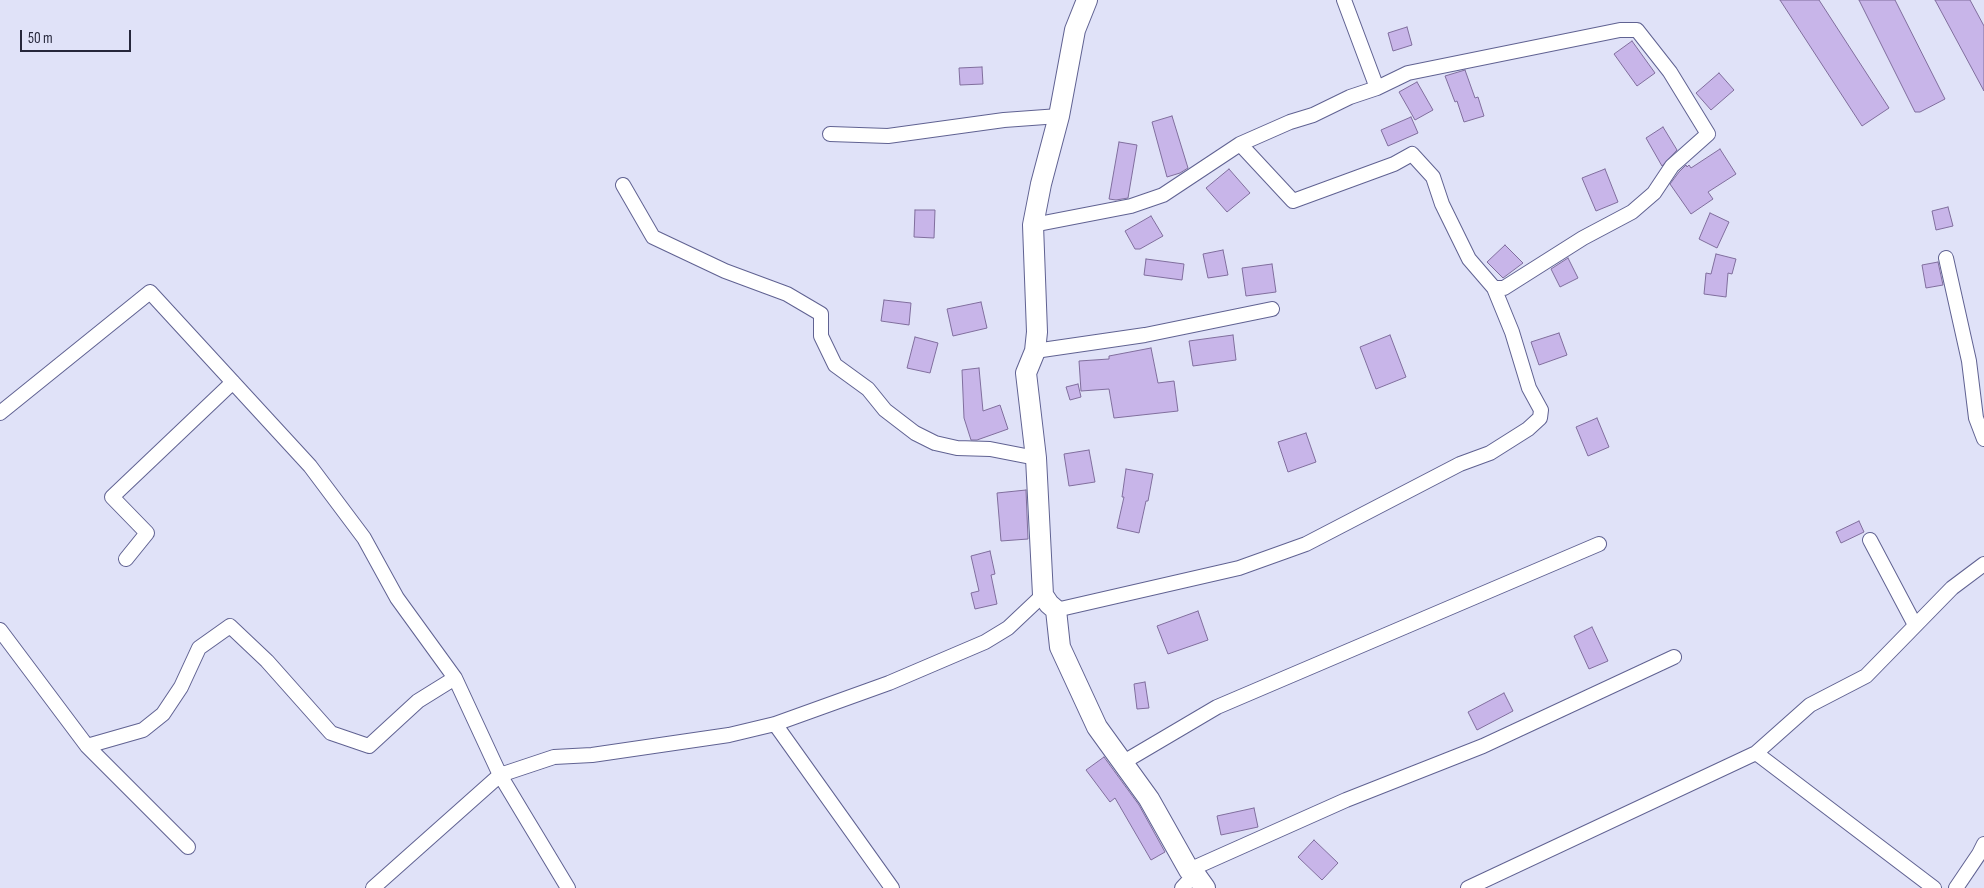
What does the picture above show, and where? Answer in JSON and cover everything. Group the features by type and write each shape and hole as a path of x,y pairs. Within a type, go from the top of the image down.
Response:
{"street":[{"path":"1087,0 1075,30 1059,116 1041,184 1033,225 1037,332 1035,351 1026,373 1049,602 1060,647 1097,727 1149,799 1193,880 1346,800 1483,746 1674,657"},
{"path":"1344,0 1377,88"},
{"path":"1033,225 1131,206 1163,195 1240,144 1377,88 1408,73 1620,30 1637,30 1670,72 1708,134 1672,166 1654,193 1632,212 1583,238 1504,288 1494,288"},
{"path":"830,134 888,136 1004,120 1059,116"},
{"path":"373,888 500,775 554,757 592,755 700,739 775,724 889,682 985,642 1049,602 1239,568 1306,544 1460,464 1490,454 1540,418 1541,410 1530,388 1512,332 1494,288 1469,259 1442,204 1433,177 1412,154 1394,164 1293,201 1240,144"},
{"path":"623,185 653,237 725,270 787,294 820,314 821,336 835,365 868,389 885,410 915,433 935,443 957,448 990,450 1036,458"},
{"path":"1946,258 1969,362 1976,418 1984,439"},
{"path":"0,413 150,292 315,473 364,538 397,598 455,678 500,775 568,888"},
{"path":"1035,351 1145,335 1272,309"},
{"path":"126,558 147,533 112,498 233,382"},
{"path":"1870,540 1916,625"},
{"path":"1122,763 1217,707 1599,544"},
{"path":"1468,888 1756,753 1810,705 1866,676 1952,588 1984,564"},
{"path":"87,746 143,730 163,714 182,687 200,648 230,626 267,661 331,733 368,746 418,701 455,678"},
{"path":"0,630 87,746 188,847"},
{"path":"775,724 892,888"},
{"path":"1756,753 1934,888"},
{"path":"1956,888 1984,844"}],"building":[{"path":"1780,0 1819,0 1889,108 1862,126"},
{"path":"1859,0 1895,0 1945,99 1920,112 1915,112"},
{"path":"1935,0 1970,0 1984,26 1984,91"},
{"path":"1407,27 1412,45 1393,51 1388,33"},
{"path":"1632,41 1655,73 1637,86 1614,54"},
{"path":"982,67 983,84 960,85 959,68"},
{"path":"1465,70 1475,98 1478,97 1484,116 1464,122 1457,101 1455,102 1445,76"},
{"path":"1719,73 1734,90 1711,110 1696,93"},
{"path":"1417,82 1433,110 1415,120 1399,92"},
{"path":"1172,116 1188,168 1167,177 1152,122"},
{"path":"1411,117 1418,133 1388,146 1381,130"},
{"path":"1663,127 1677,150 1662,166 1646,138"},
{"path":"1119,142 1137,145 1128,198 1116,200 1109,199"},
{"path":"1720,149 1736,174 1708,192 1713,199 1691,214 1670,184 1686,165 1687,167 1689,165 1691,168"},
{"path":"1229,169 1250,193 1227,212 1206,188"},
{"path":"1605,169 1618,202 1596,211 1582,178"},
{"path":"1948,207 1953,226 1936,230 1932,211"},
{"path":"915,210 935,210 934,238 914,237"},
{"path":"1710,213 1729,222 1717,248 1699,239"},
{"path":"1151,216 1163,236 1140,249 1135,249 1125,231"},
{"path":"1505,245 1523,263 1503,278 1487,262"},
{"path":"1223,250 1228,275 1208,278 1203,254"},
{"path":"1716,254 1736,259 1732,274 1728,273 1726,297 1704,294 1706,273 1711,274"},
{"path":"1568,258 1578,278 1560,287 1551,269"},
{"path":"1146,259 1184,264 1182,280 1144,275"},
{"path":"1938,262 1943,285 1926,288 1922,265"},
{"path":"1272,264 1276,292 1246,296 1242,268"},
{"path":"884,300 911,303 909,325 881,321"},
{"path":"981,302 987,328 953,336 947,309"},
{"path":"1559,333 1567,355 1539,365 1531,342"},
{"path":"1233,335 1236,360 1193,366 1189,341"},
{"path":"1390,335 1406,377 1376,389 1360,347"},
{"path":"915,337 938,343 930,373 907,368"},
{"path":"1151,348 1158,383 1174,381 1178,411 1114,418 1109,389 1081,391 1079,361 1109,359 1109,356"},
{"path":"979,368 983,411 1000,405 1008,429 977,440 971,440 964,418 962,370"},
{"path":"1078,384 1081,397 1070,400 1066,387"},
{"path":"1597,418 1609,447 1588,456 1576,427"},
{"path":"1306,433 1316,462 1288,472 1278,442"},
{"path":"1089,450 1095,482 1069,486 1064,454"},
{"path":"1126,469 1153,474 1139,533 1117,528 1124,497 1122,497"},
{"path":"1026,490 1028,539 1001,541 997,493"},
{"path":"1859,521 1864,532 1841,543 1836,532"},
{"path":"990,551 995,574 991,575 997,604 975,609 971,593 979,591 971,556"},
{"path":"1198,611 1208,640 1168,654 1157,626"},
{"path":"1592,627 1608,661 1589,669 1574,636"},
{"path":"1145,682 1149,708 1137,709 1134,684"},
{"path":"1504,693 1513,711 1477,730 1468,712"},
{"path":"1104,757 1139,805 1165,852 1151,860 1115,798 1110,802 1086,770"},
{"path":"1254,808 1258,827 1221,835 1217,816"},
{"path":"1314,840 1338,863 1322,880 1298,857"}]}
